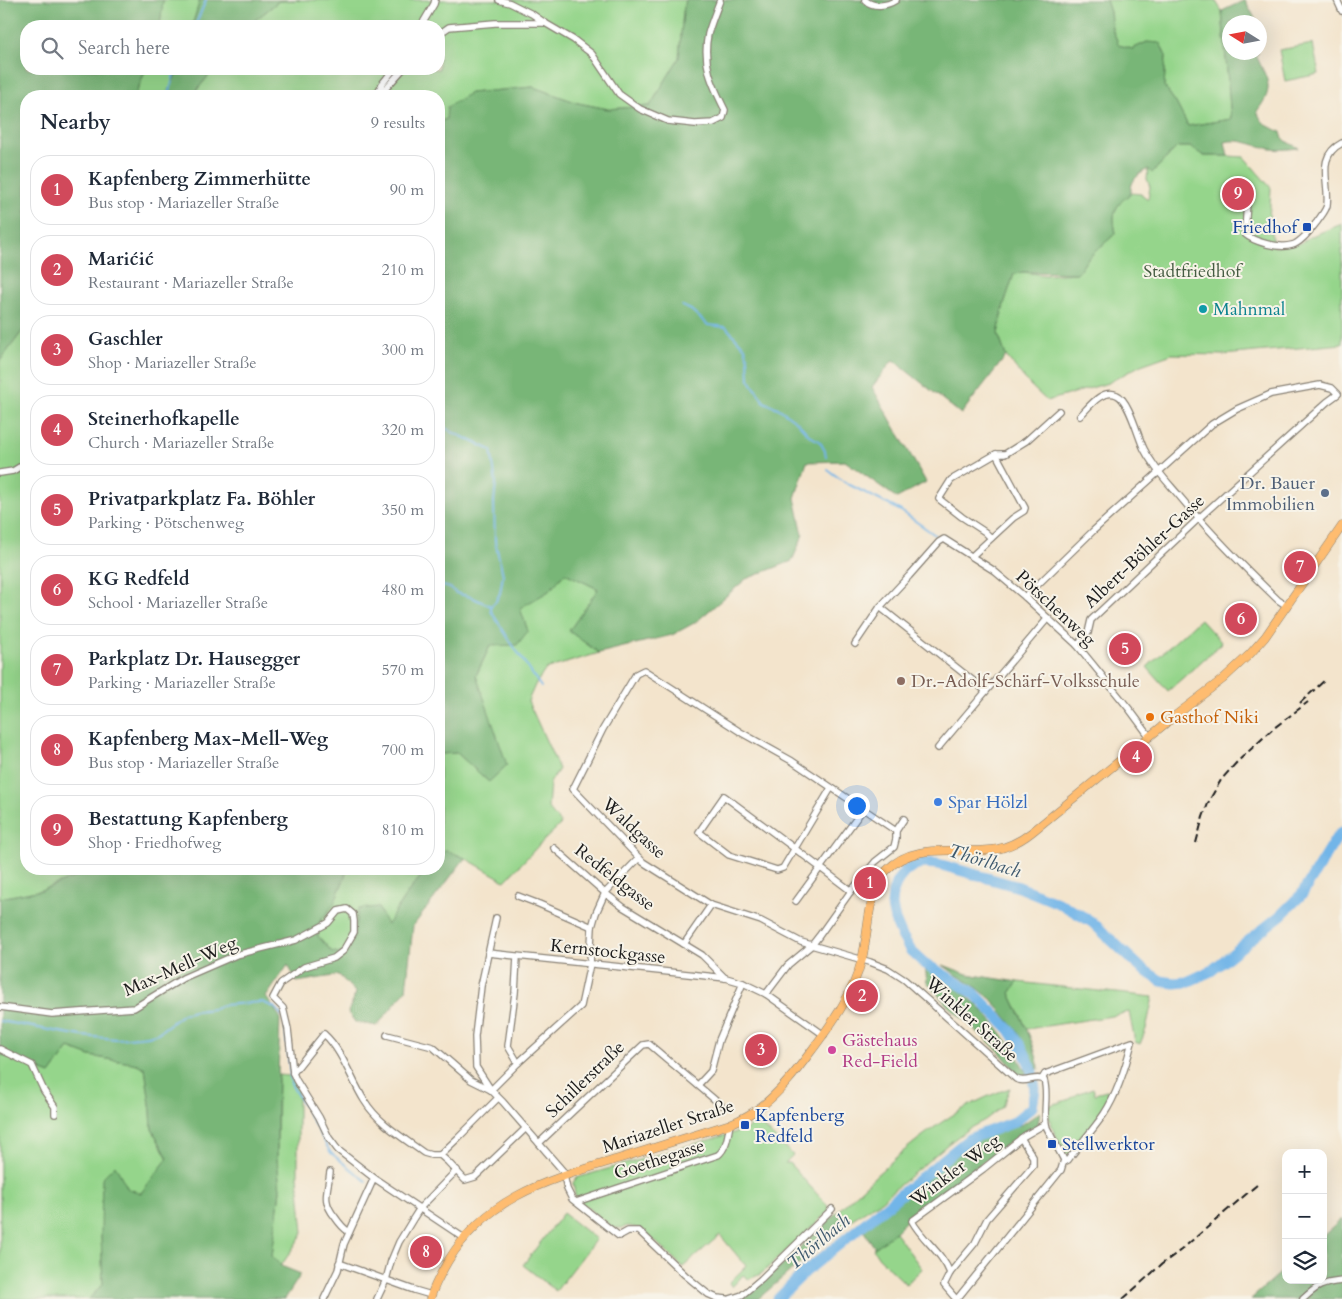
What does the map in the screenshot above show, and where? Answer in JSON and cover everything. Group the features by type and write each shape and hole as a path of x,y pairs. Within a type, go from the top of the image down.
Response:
{"main road":[{"name":"Mariazeller Straße","path":"430,1297 439,1277 464,1238 484,1218 507,1201 528,1190 564,1176 730,1124 753,1113 778,1093 824,1035 842,1007 854,983 862,960 873,897 885,872 906,856 914,854 937,850 980,851 1007,846 1023,838 1045,822 1223,679 1250,654 1265,637 1342,526"}],"street":[{"path":"425,20 435,0"},
{"path":"499,0 510,3 532,14 574,40 592,54 619,94 640,109 668,121 695,124 713,123 723,118 725,110 708,72 706,54 708,33 720,0"},
{"path":"865,0 867,3 878,6 896,0"},
{"path":"1337,0 1342,11"},
{"path":"445,30 449,27 496,23 545,23"},
{"path":"379,90 389,75"},
{"path":"383,90 398,75"},
{"path":"1247,201 1245,234 1250,238 1275,246 1293,245 1311,230 1326,207 1326,164 1328,155 1333,148 1342,143"},
{"name":"Albert-Böhler-Gasse","path":"1077,645 1088,633 1091,620 1198,519 1338,394 1332,388 1320,385 1272,394 1237,408 1212,424 1159,472"},
{"path":"1080,416 1104,394 1118,395 1130,414 1144,449 1159,472 1198,519 1239,562 1287,606"},
{"path":"991,538 939,499 951,480 996,454 1006,454 1026,441 1059,411"},
{"path":"972,556 1012,518 1026,508 996,454"},
{"path":"0,473 13,471 20,467"},
{"path":"1025,597 1093,531 1159,472"},
{"name":"Pötschenweg","path":"854,644 880,608 939,542 944,539 993,570 1077,645 1150,737"},
{"path":"880,608 986,691"},
{"path":"938,748 1048,618"},
{"name":"Waldgasse","path":"830,788 792,761 742,733 644,670 636,674 603,730 573,789 639,858 711,904 761,921 801,942 862,960"},
{"path":"850,891 821,868 794,848 724,796 699,832 729,855 777,870 783,868 794,848 830,788 864,808 896,831"},
{"path":"796,901 864,808"},
{"path":"766,994 788,965 812,945 850,891 875,862 894,847 896,831 904,819"},
{"name":"Redfeldgasse","path":"554,848 605,893 702,955 726,978"},
{"path":"491,1090 581,1006 590,964 592,928 596,913 605,893 639,858"},
{"path":"518,896 592,928"},
{"path":"684,944 711,904"},
{"name":"Max-Mell-Weg","path":"0,1007 52,1014 134,1008 183,978 236,955 296,940 328,923 338,911 347,909 353,914 354,932 343,951 334,958 304,967 281,982 273,998 283,1008 288,1029 293,1073 329,1138 338,1150 374,1178 464,1238"},
{"path":"496,918 481,986 475,1036 476,1067 491,1090 563,1171 570,1196 576,1202 619,1236 628,1231 639,1231 690,1280 708,1294 728,1299 742,1295 832,1209"},
{"name":"Kernstockgasse","path":"488,953 726,978"},
{"path":"517,957 515,993 508,1046 518,1063"},
{"name":"Winkler Straße","path":"862,960 888,969 905,980 1019,1081 1041,1078"},
{"path":"726,978 743,982 766,994 824,1035"},
{"path":"698,1085 711,1070 719,1040 743,982"},
{"path":"293,1073 324,1034 330,1038 365,1101 380,1120 424,1153 440,1155 465,1180 475,1177 526,1128"},
{"path":"387,1035 433,1047 471,1080 491,1090"},
{"path":"1022,1138 1033,1157 1033,1166 987,1219 975,1244 950,1273 944,1286 956,1299 1061,1170 1064,1162 1063,1157 1045,1124 1046,1089 1045,1083 1041,1078 1045,1074 1132,1042 1113,1098 1104,1113 1068,1160 1064,1162"},
{"name":"Schillerstraße","path":"539,1143 643,1045 649,1044 721,1105"},
{"path":"0,1049 32,1065 44,1091 55,1107 55,1114"},
{"path":"440,1155 498,1098"},
{"name":"Goethegasse","path":"576,1202 718,1155 724,1148 730,1124"},
{"name":"Winkler Weg","path":"950,1273 938,1253 917,1230 912,1221 1022,1138 1045,1124"},
{"path":"377,1299 386,1280 390,1261 399,1242 420,1208 457,1170"},
{"path":"330,1172 326,1203 329,1210 349,1232"},
{"path":"324,1299 339,1263 344,1244 374,1178"},
{"path":"339,1263 430,1297"},
{"path":"1303,1299 1316,1288 1325,1284 1342,1282"}],"green space":[{"path":"0,0 163,0 161,20 20,20 20,75 144,75 137,90 20,90 20,334 0,361"},
{"path":"163,0 200,0 194,20 161,20"},
{"path":"200,0 300,0 279,1 255,20 194,20"},
{"path":"686,0 683,12 679,58 650,106 608,109 578,103 533,87 470,93 445,119 445,90 197,90 209,75 445,75 445,20 255,20 279,1"},
{"path":"686,0 1106,0 1112,29 1119,45 1132,49 1147,42 1160,43 1166,56 1164,86 1176,103 1188,126 1231,119 1226,60 1258,60 1268,83 1266,96 1257,111 1259,116 1266,125 1281,132 1287,142 1299,148 1271,149 1241,141 1230,141 1225,142 1228,156 1204,156 1190,147 1177,147 1152,173 1148,169 1141,174 1133,182 1131,193 1121,202 1116,210 1114,220 1116,233 1088,258 1078,273 1023,272 1014,274 1004,304 998,334 1006,356 961,414 893,360 872,387 926,482 897,498 845,461 807,462 795,498 803,535 792,561 746,579 696,622 672,635 599,653 569,631 598,589 565,573 549,591 520,608 528,631 517,645 490,646 476,675 507,765 489,782 457,753 445,754 445,119 447,107 470,93 533,87 578,103 608,109 650,106 679,58 683,12"},
{"path":"1106,0 1215,0 1222,11 1222,60 1226,60 1231,119 1188,126 1176,103 1164,86 1166,56 1147,42 1132,49 1119,45 1112,29"},
{"path":"1245,0 1253,15 1222,15 1222,11"},
{"path":"1313,44 1319,74 1285,81 1279,50"},
{"path":"144,75 176,75 169,90 137,90"},
{"path":"176,75 209,75 197,90 169,90"},
{"name":"Stadtfriedhof","path":"1177,147 1190,147 1205,156 1244,157 1271,188 1269,222 1274,247 1301,243 1309,237 1342,224 1342,344 1223,355 1172,354 1141,365 1108,383 1047,401 1030,385 1006,356 998,334 1004,304 1014,274 1023,272 1044,275 1078,273 1088,258 1116,233 1114,215 1121,202 1131,193 1141,194 1148,199 1150,187 1147,179 1148,169 1152,173"},
{"path":"20,334 20,875 81,875 42,890 0,898 0,361"},
{"path":"565,573 598,589 569,631 599,653 546,669 535,685 528,701 559,769 550,783 548,808 561,824 505,881 465,858 445,851 445,754 457,753 489,782 506,765 476,676 490,646 528,631 519,608 549,591"},
{"path":"1200,619 1222,643 1168,691 1147,667"},
{"path":"445,851 465,858 413,926 406,990 377,1026 355,1022 348,1012 356,993 339,975 297,982 288,965 266,997 280,1017 277,1159 280,1190 272,1256 281,1266 301,1274 285,1299 89,1299 103,1284 101,1235 102,1178 115,1165 128,1189 141,1193 168,1158 152,1129 145,1068 137,1064 90,1056 69,1048 50,1074 0,1054 0,898 42,890 81,875 346,875 334,904 315,928 318,936 332,952 343,953 354,937 358,909 378,907 387,925 422,875 445,875"},
{"path":"346,875 422,875 405,896 387,926 354,937 343,953 332,952 318,936 315,928 334,904"},
{"path":"943,965 967,974 1018,982 1010,993 1031,1040 1039,1069 1035,1066 1018,1032 991,999"},
{"path":"925,966 951,983 984,1012 1008,1042 1027,1074 1019,1076 998,1050 947,1005 927,982"},
{"path":"1018,982 1153,997 1146,1029 1140,1044 1135,1042 1129,1012 1027,1029 1010,993"},
{"path":"69,1048 90,1056 137,1064 145,1068 152,1129 168,1159 141,1193 128,1189 101,1235 103,1284 89,1299 0,1299 0,1054 50,1074"},
{"path":"278,1075 290,1076 298,1090 298,1176 303,1233 281,1266 272,1256 280,1190 277,1159"},
{"path":"1010,1088 1002,1107 948,1144 881,1201 846,1223 838,1211 897,1157 939,1124 985,1098"},
{"path":"1093,1088 1095,1094 1114,1089 1093,1124 1067,1156 1052,1126 1048,1106 1070,1099 1079,1093"},
{"path":"1040,1112 1038,1125 1024,1132 916,1211 895,1232 875,1248 863,1230 903,1196 966,1146 994,1132 1023,1124"},
{"path":"756,1120 793,1155 785,1163 789,1163 829,1208 828,1212 761,1274 749,1279 743,1275 732,1287 729,1283 746,1266 720,1235 683,1267 644,1231 627,1226 613,1228 583,1204 575,1195 573,1183 576,1178 747,1129"},
{"path":"838,1211 846,1223 758,1299 742,1299 771,1275"},
{"path":"563,1213 596,1239 556,1291 523,1265"},
{"path":"1342,1219 1342,1299 1251,1299 1282,1272 1282,1284 1327,1284 1327,1232"},
{"path":"895,1232 922,1269 906,1284 879,1258 873,1249"}],"waterway":[{"path":"198,20 206,0"},
{"path":"170,90 174,75"},
{"path":"682,306 691,310 708,325 726,327 745,348 748,359 749,379 764,402 778,408 820,442 826,457"},
{"path":"445,428 491,450 496,483 494,501 495,541 503,575 500,593 491,606"},
{"path":"828,470 846,483 901,511 935,535"},
{"path":"445,587 456,593 491,606 491,611 541,687"},
{"name":"Thörlbach","path":"778,1299 805,1272 969,1139 1014,1122 1032,1107 1035,1089 1031,1067 1010,1030 974,993 924,963 911,951 901,934 892,906 893,892 898,880 906,870 923,863 938,864 1019,887 1063,905 1092,922 1141,968 1161,981 1187,982 1211,971 1281,915 1302,894 1342,832"},
{"path":"0,1021 82,1036 117,1039 148,1036 158,1033 183,1014 214,1009 223,1005 262,1002 276,1008 282,1016"},
{"path":"285,1026 291,1084 331,1153 366,1181"}],"railway":[{"path":"1300,703 1325,680"},
{"path":"1196,843 1209,801 1221,780 1237,762 1274,728 1308,702"},
{"path":"1123,1299 1258,1184"}],"place":[{"name":"Bestattung Kapfenberg","path":"1238,194"},
{"name":"Friedhof","path":"1307,227"},
{"name":"Mahnmal","path":"1203,309"},
{"name":"Dr. Bauer Immobilien","path":"1325,493"},
{"name":"Parkplatz Dr. Hausegger","path":"1300,567"},
{"name":"KG Redfeld","path":"1241,619"},
{"name":"Privatparkplatz Fa. Böhler","path":"1125,649"},
{"name":"Dr.-Adolf-Schärf-Volksschule","path":"901,681"},
{"name":"Gasthof Niki","path":"1150,717"},
{"name":"Steinerhofkapelle","path":"1136,757"},
{"name":"Spar Hölzl","path":"938,802"},
{"name":"Kapfenberg Zimmerhütte","path":"870,883"},
{"name":"Marićić","path":"862,996"},
{"name":"Gaschler","path":"761,1050"},
{"name":"Gästehaus Red-Field","path":"832,1050"},
{"name":"Kapfenberg Redfeld","path":"745,1125"},
{"name":"Stellwerktor","path":"1052,1144"},
{"name":"Kapfenberg Max-Mell-Weg","path":"426,1252"}]}
